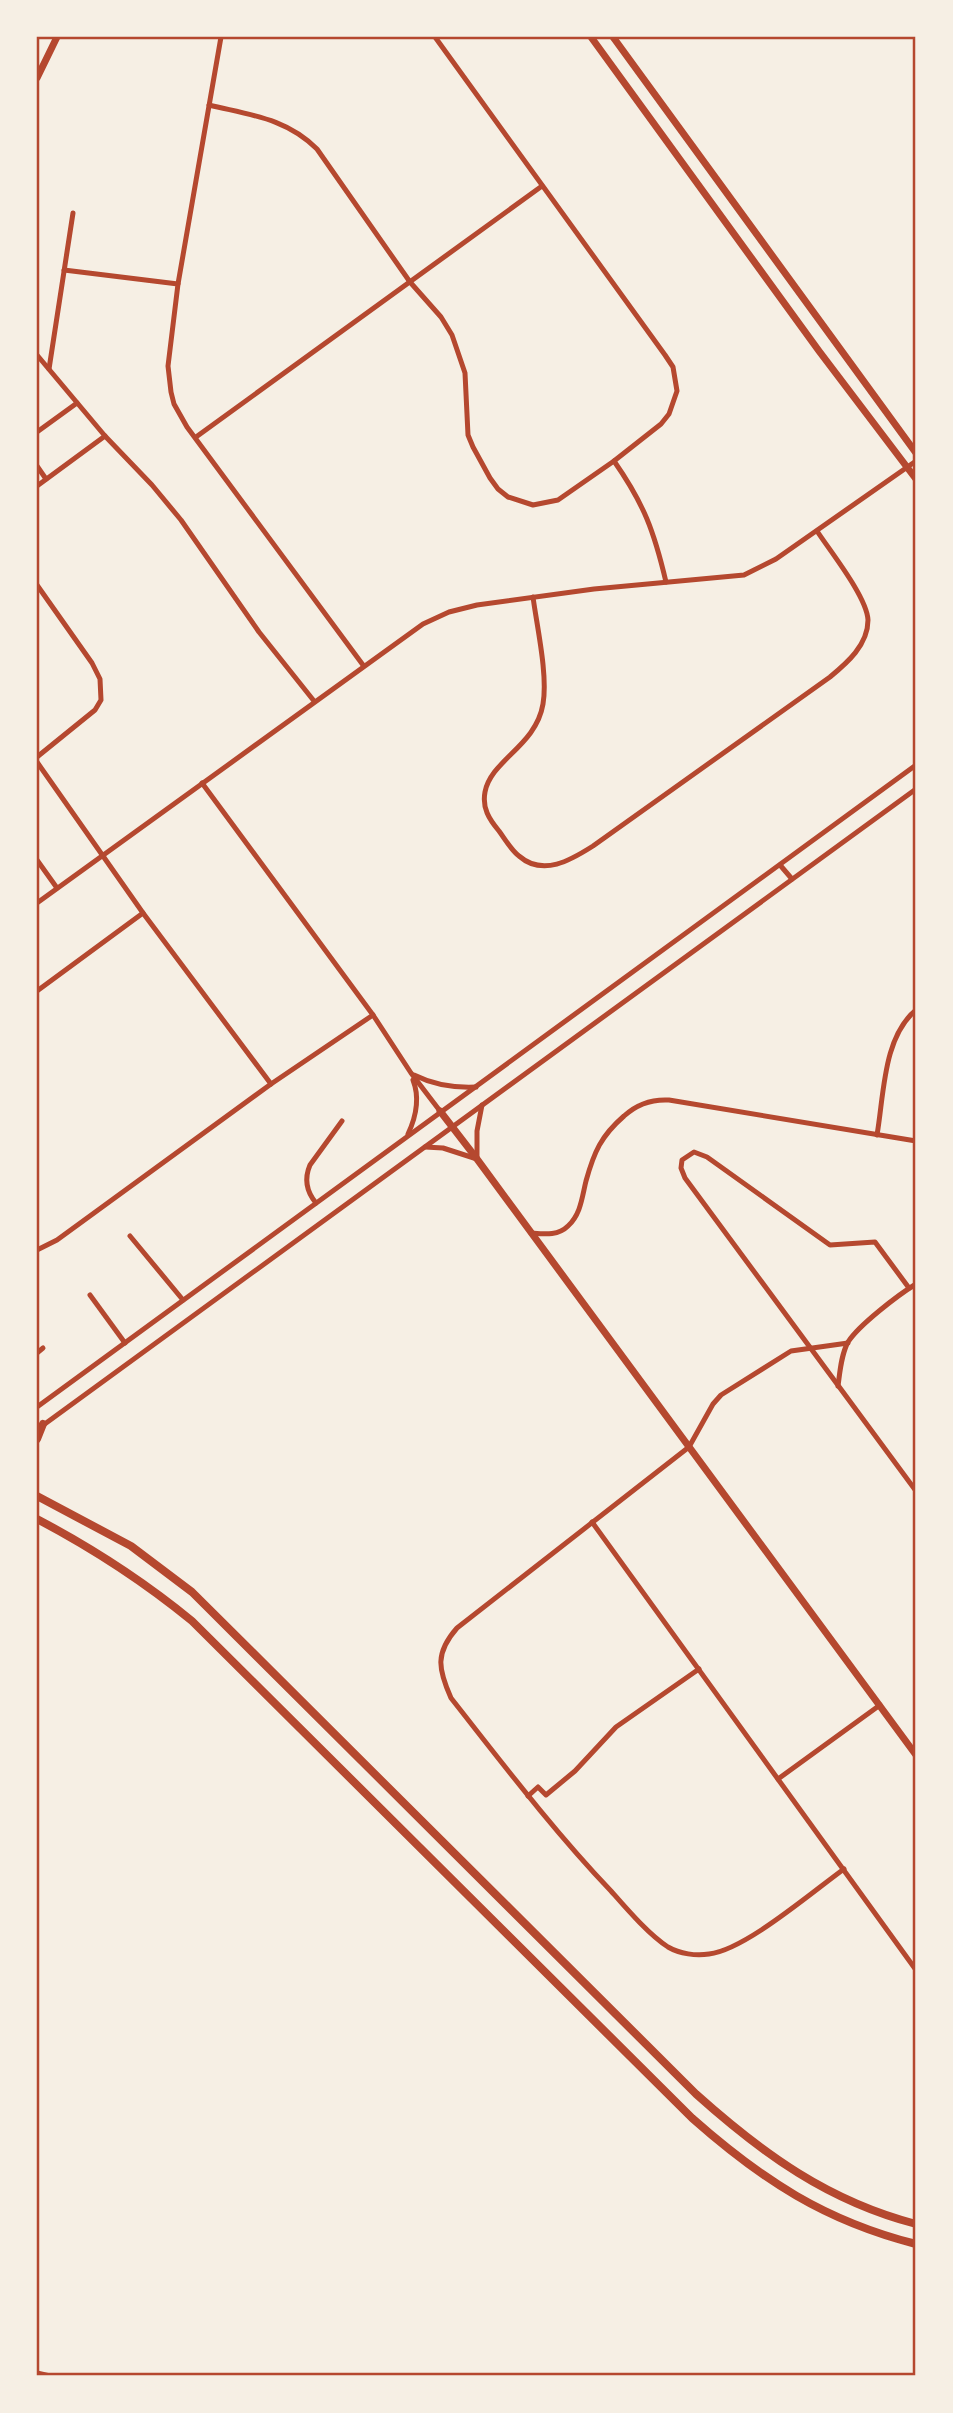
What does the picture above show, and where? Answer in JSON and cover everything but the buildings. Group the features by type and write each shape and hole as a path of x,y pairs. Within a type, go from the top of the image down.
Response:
{"main road":[{"path":"37,1439 40,1427"},
{"path":"37,1496 131,1546 192,1592 696,2094 731,2124 784,2165 830,2192 879,2213 916,2224"},
{"path":"37,1520 113,1561 159,1593 192,1621 692,2118 721,2143 772,2182 817,2209 892,2238 916,2244"}],"street":[{"path":"37,78 57,37"},
{"path":"221,37 178,284 169,379 174,404 187,427 363,665"},
{"path":"209,105 276,121 305,137 317,149 410,282 441,317 452,335 465,373 468,435 472,447 498,489 520,503 546,504 558,500 661,424 669,414 677,391 676,379 673,367 665,355 435,37"},
{"path":"591,37 819,351 916,479"},
{"path":"613,37 916,453"},
{"path":"196,437 542,186"},
{"path":"49,369 73,214"},
{"path":"64,270 178,284"},
{"path":"37,355 181,520 259,632 314,701"},
{"path":"37,432 77,403"},
{"path":"37,486 105,436"},
{"path":"614,461 645,510 666,582"},
{"path":"37,903 423,624 449,612 477,605 744,575 776,559 916,461"},
{"path":"37,466 46,479"},
{"path":"533,597 544,686 543,704 530,736 490,778 484,803 488,816 519,856 549,866 569,861 593,846 830,677 853,656 866,633 866,609 817,531"},
{"path":"37,586 92,663 100,679 102,691 101,701 95,710 37,760 143,913 271,1084"},
{"path":"37,1407 916,765"},
{"path":"202,783 373,1015 411,1073 916,1755"},
{"path":"40,1427 916,789"},
{"path":"37,860 57,888"},
{"path":"780,865 792,879"},
{"path":"37,990 143,913"},
{"path":"877,1135 892,1044 903,1024 916,1010"},
{"path":"37,1250 57,1240 271,1084 373,1015"},
{"path":"411,1073 426,1081 448,1086 475,1087"},
{"path":"407,1137 413,1124 417,1099 411,1073"},
{"path":"531,1233 551,1234 568,1226 582,1201 592,1162 606,1132 630,1110 648,1101 669,1100 916,1141"},
{"path":"477,1159 477,1131 482,1104"},
{"path":"316,1203 306,1186 307,1172 342,1121"},
{"path":"425,1147 443,1148 477,1159"},
{"path":"909,1288 875,1242 830,1245 707,1157 694,1152 682,1160 681,1168 685,1178 916,1491"},
{"path":"130,1236 183,1300"},
{"path":"838,1386 848,1343 859,1329 916,1284"},
{"path":"90,1295 125,1343"},
{"path":"844,1869 737,1945 713,1954 690,1954 667,1947 574,1852 528,1796 452,1698 443,1679 441,1656 449,1637 457,1628 688,1447 721,1395 791,1351 848,1343"},
{"path":"37,1353 43,1348"},
{"path":"592,1522 916,1970"},
{"path":"528,1796 538,1787 546,1795 591,1755 616,1727 699,1669"},
{"path":"778,1779 880,1705"},
{"path":"37,2373 50,2376"}]}
